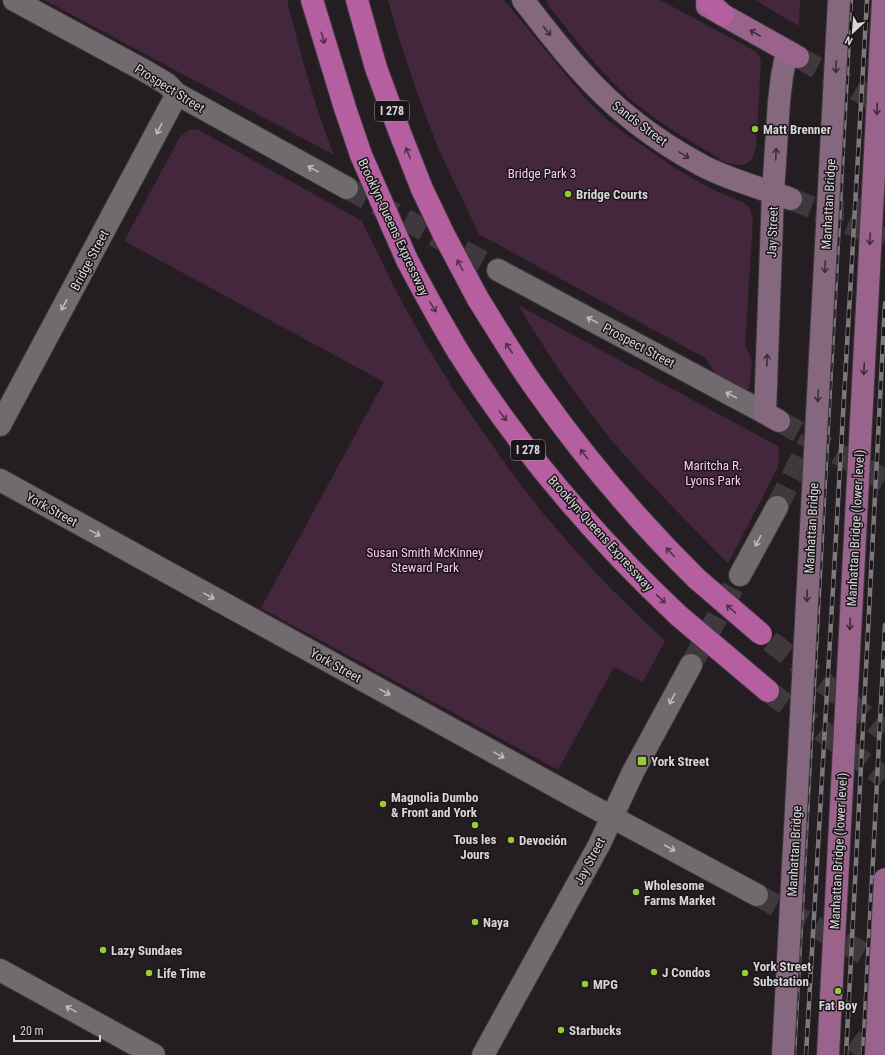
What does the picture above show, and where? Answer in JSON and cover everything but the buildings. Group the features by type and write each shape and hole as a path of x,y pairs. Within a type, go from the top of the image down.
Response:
{"highway":[{"name":"Brooklyn-Queens Expressway","path":"312,0 344,108 361,155 407,260 460,353 528,450 572,505 607,544 648,587 679,616 768,691"},
{"name":"I 278","path":"357,0 376,68 422,189 444,235 478,299 535,387 595,468 640,520 697,579 766,638"},
{"path":"364,0 365,31"},
{"path":"707,0 723,14"}],"main road":[{"name":"Sands Street","path":"523,0 579,69 607,98 634,121 665,143 703,166 746,184 782,196"},
{"path":"698,0 723,14"},
{"name":"Manhattan Bridge","path":"782,1055 839,0"},
{"name":"Manhattan Bridge (lower level)","path":"828,1055 883,0"},
{"name":"Jay Street","path":"723,14 792,54 784,62 779,95 782,196 772,417"},
{"path":"876,1055 885,879"}],"street":[{"name":"Prospect Street","path":"14,0 147,72 167,84 177,94 347,188"},
{"name":"Bridge Street","path":"0,425 177,94"},
{"name":"Prospect Street","path":"498,270 772,417"},
{"name":"York Street","path":"0,480 584,802 757,895"},
{"path":"740,575 777,507"},
{"name":"Jay Street","path":"483,1055 599,845 633,772 691,665"},
{"path":"0,970 154,1055"}],"green space":[{"path":"44,0 287,0 302,59 334,155"},
{"name":"Bridge Park 3","path":"388,0 504,0 584,97 604,117 678,170 714,190 744,203 749,207 753,219 745,345 752,360 749,389 744,390 720,377 705,358 479,234 438,148 417,92"},
{"path":"547,0 660,0 755,51 760,57 761,63 756,146 755,153 752,158 746,164 741,165 725,162 676,132 640,107 629,98 596,64 547,4"},
{"path":"755,0 800,0 799,26"},
{"name":"Susan Smith McKinney Steward Park","path":"197,129 362,221 397,293 425,343 453,389 509,469 541,511 574,549 609,587 665,641 643,682 614,667 558,770 261,608 384,382 124,241 180,137 189,130"},
{"name":"Maritcha R. Lyons Park","path":"518,305 779,447 778,467 728,564 619,449 591,415 541,342"}],"tunnel":[{"path":"798,57 885,106"},
{"path":"347,188 498,270"},
{"path":"791,199 818,210 885,209"},
{"path":"818,210 885,239"},
{"path":"779,421 885,480"},
{"path":"777,507 811,439"},
{"path":"691,665 740,575"},
{"path":"770,641 885,731"},
{"path":"768,691 885,778"},
{"path":"757,895 885,965"},
{"path":"855,1055 883,1017"}],"railway":[{"path":"794,1055 851,0"},
{"path":"806,1055 867,0"},
{"path":"846,1055 885,303"},
{"path":"863,1055 885,625"}],"place":[{"name":"Matt Brenner","path":"755,129"},
{"name":"Bridge Courts","path":"568,194"},
{"name":"York Street","path":"642,761"},
{"name":"Magnolia Dumbo & Front and York","path":"383,804"},
{"name":"Tous les Jours","path":"475,825"},
{"name":"Devoción","path":"511,840"},
{"name":"Wholesome Farms Market","path":"636,892"},
{"name":"Naya","path":"475,922"},
{"name":"Lazy Sundaes","path":"103,950"},
{"name":"J Condos","path":"654,972"},
{"name":"Life Time","path":"149,973"},
{"name":"York Street Substation","path":"745,973"},
{"name":"MPG","path":"585,984"},
{"name":"Fat Boy","path":"838,991"},
{"name":"Starbucks","path":"561,1030"}]}
